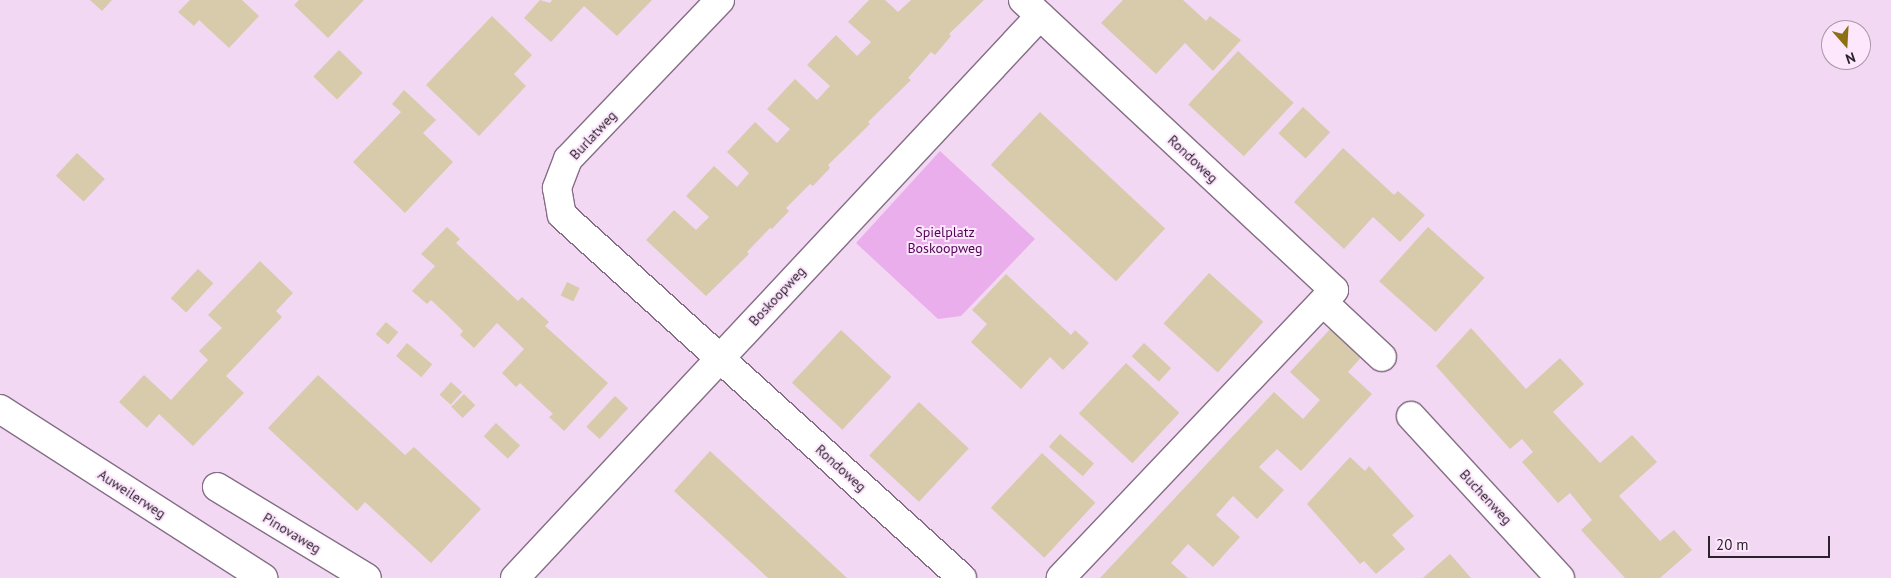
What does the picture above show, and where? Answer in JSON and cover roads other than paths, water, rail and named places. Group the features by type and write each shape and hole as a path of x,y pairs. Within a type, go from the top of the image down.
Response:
{"street":[{"name":"Burlatweg","path":"720,0 568,160 557,188 562,215 720,357"},
{"name":"Boskoopweg","path":"515,578 720,357 1031,8"},
{"name":"Rondoweg","path":"1031,8 1334,290 1324,302"},
{"path":"1061,578 1324,302 1382,357"},
{"name":"Rondoweg","path":"720,357 962,578"},
{"name":"Auweilerweg","path":"0,409 264,578"},
{"name":"Buchenweg","path":"1412,416 1560,578"},
{"name":"Pinovaweg","path":"216,487 367,578"}],"park label":[{"name":"Spielplatz Boskoopweg","path":"945,240"}]}
